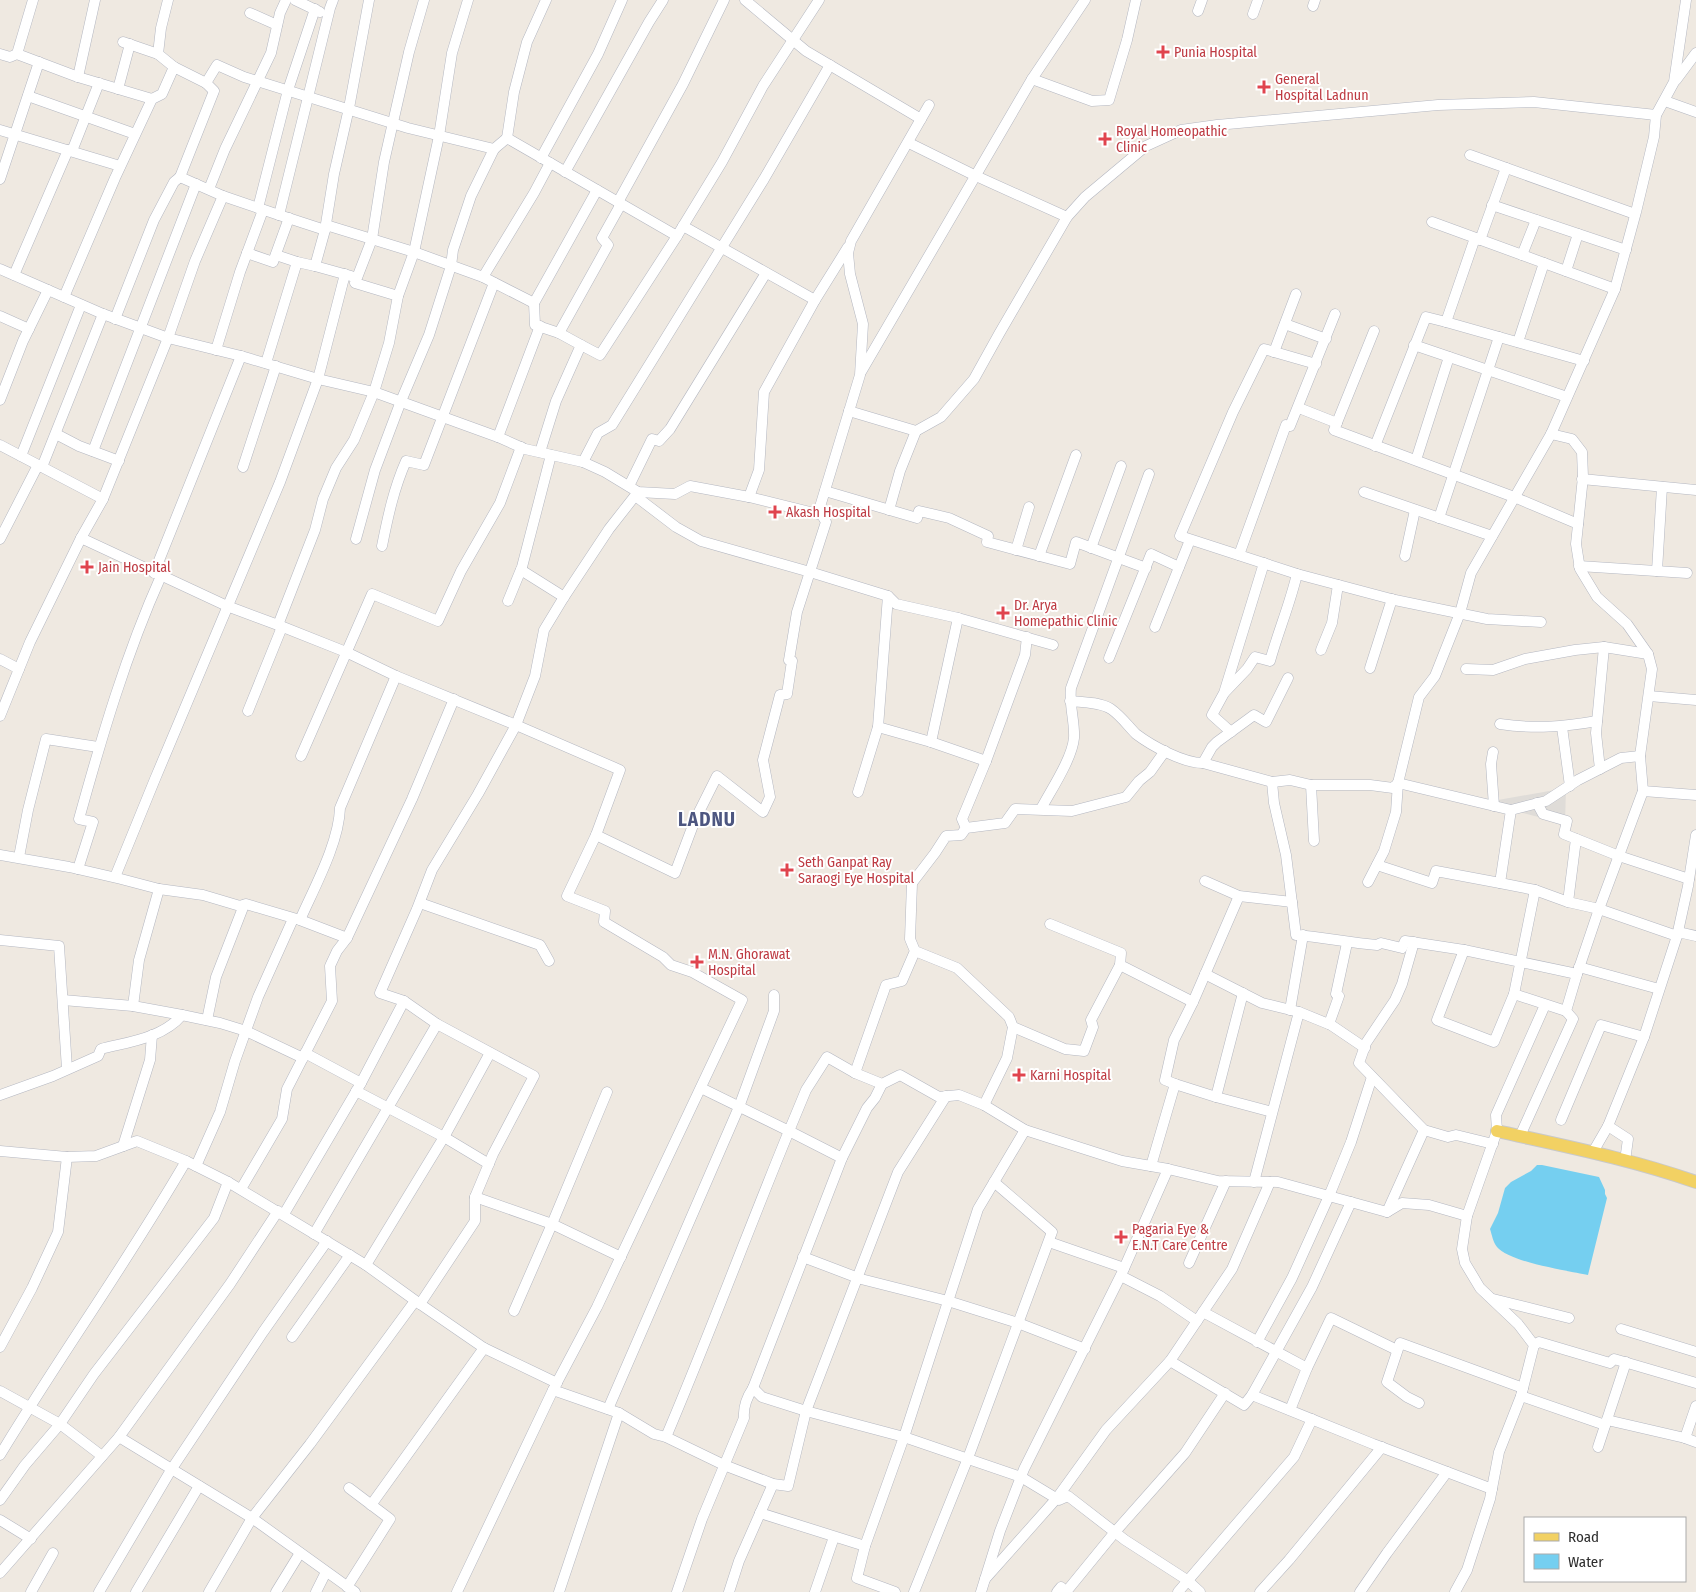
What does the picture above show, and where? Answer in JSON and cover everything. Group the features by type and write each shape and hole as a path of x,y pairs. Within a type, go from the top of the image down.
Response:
{"main road":[{"path":"1497,1131 1593,1152 1668,1172 1696,1182"}],"street":[{"path":"17,54 33,0"},
{"path":"78,77 95,0"},
{"path":"158,54 161,28 168,0"},
{"path":"209,190 225,149 271,53 280,13 286,0"},
{"path":"295,0 328,15"},
{"path":"247,253 273,262 276,255 308,96 333,0"},
{"path":"315,266 326,227 334,174 369,0"},
{"path":"398,296 355,283 372,239 384,162 409,52 424,0"},
{"path":"248,710 315,530 326,491 336,468 354,440 374,392 390,343 398,296 414,252 439,136 452,53 468,0"},
{"path":"356,539 375,470 429,335 451,266 453,250 471,196 494,149 508,138 514,92 527,42 546,0"},
{"path":"483,277 534,193 546,160 622,0"},
{"path":"565,172 663,0"},
{"path":"559,333 608,245 602,238 683,84 724,0"},
{"path":"745,0 806,51 921,119"},
{"path":"597,190 534,304 535,325 559,333 600,355 722,162 762,86 819,0"},
{"path":"596,835 675,873 694,820 716,776 763,812 770,797 763,760 780,695 786,694 792,661 789,660 797,612 826,522 818,510 860,375 1032,78 1085,0"},
{"path":"1032,78 1092,101 1109,100 1127,40 1136,0"},
{"path":"1198,11 1202,0"},
{"path":"1253,14 1258,0"},
{"path":"1674,82 1686,0"},
{"path":"216,350 261,209 288,90 315,9"},
{"path":"250,13 277,25"},
{"path":"115,319 154,220 174,182 180,177 214,91 206,84 174,67 158,54 126,43 118,89"},
{"path":"1368,882 1384,851 1396,812 1398,783 1419,697 1435,676 1460,613 1471,573 1551,434 1584,361 1614,289 1626,250 1654,137 1656,115 1674,82 1696,53"},
{"path":"0,54 10,57 17,54 78,77 152,98 162,94 174,67"},
{"path":"0,179 39,62"},
{"path":"206,84 217,65 258,81 394,123 494,149"},
{"path":"583,462 598,433 612,425 764,179 830,65"},
{"path":"14,275 99,83"},
{"path":"28,96 135,134"},
{"path":"64,297 120,166 152,98"},
{"path":"1665,101 1696,112"},
{"path":"889,510 900,471 916,431 941,417 974,379 1067,217 1085,197 1146,146 1181,130 1216,125 1438,105 1534,102 1656,115"},
{"path":"749,497 759,470 764,392 909,143 929,105"},
{"path":"0,130 120,166"},
{"path":"508,138 676,236"},
{"path":"909,143 1067,217"},
{"path":"1470,155 1635,214"},
{"path":"1446,322 1506,168"},
{"path":"180,177 223,196 284,217 372,239 414,252 483,277 534,304"},
{"path":"93,452 196,184"},
{"path":"0,716 30,642 81,538 103,499 168,338 195,261 223,196"},
{"path":"1492,205 1626,250"},
{"path":"1522,255 1536,220"},
{"path":"1432,222 1614,289"},
{"path":"683,226 816,300"},
{"path":"1566,271 1578,234"},
{"path":"851,241 848,253 849,267 854,295 863,324 860,375"},
{"path":"276,255 357,277"},
{"path":"243,467 297,262"},
{"path":"1518,342 1544,263"},
{"path":"0,269 115,319 168,338 241,356 318,379 374,392 521,447 583,462 628,486 637,494 638,498 676,527 701,541 888,596 896,604 958,618 1053,644"},
{"path":"628,486 652,439 659,441 670,429 766,273"},
{"path":"115,877 280,482 318,379 345,274"},
{"path":"382,546 389,507 406,461 424,465 494,283"},
{"path":"0,400 29,329 48,290"},
{"path":"1274,352 1296,294"},
{"path":"21,456 81,305"},
{"path":"0,539 56,434 103,314"},
{"path":"1239,555 1286,425 1290,426 1299,408 1336,314"},
{"path":"0,316 29,329"},
{"path":"1375,446 1426,317 1584,361"},
{"path":"1285,324 1326,339"},
{"path":"498,437 540,326"},
{"path":"1374,330 1334,430 1514,497 1578,524"},
{"path":"1439,518 1498,336"},
{"path":"540,452 556,401 581,345"},
{"path":"1414,345 1567,397"},
{"path":"1316,364 1264,349 1232,412 1180,536 1297,574 1392,599 1487,619 1541,622"},
{"path":"78,869 92,822 79,819 98,747 121,675 241,356"},
{"path":"1416,460 1448,357"},
{"path":"1299,408 1337,423"},
{"path":"849,411 916,431"},
{"path":"56,434 93,452 119,460"},
{"path":"1551,434 1572,439 1582,452 1582,479 1576,544 1580,569 1597,597 1627,624 1648,654 1652,670 1640,756 1643,791 1599,908 1566,1011"},
{"path":"0,445 103,499"},
{"path":"301,756 372,594 438,621 461,571 500,502 521,447"},
{"path":"508,600 521,570 551,455"},
{"path":"1039,556 1076,455"},
{"path":"1091,548 1121,466"},
{"path":"1041,809 1071,752 1074,737 1070,701 1071,688 1149,474"},
{"path":"1582,479 1696,490"},
{"path":"637,494 675,494 690,486 749,497 822,515"},
{"path":"1657,571 1662,487"},
{"path":"825,491 917,518 919,511 949,518 988,536 987,542 1070,564 1076,542 1146,568"},
{"path":"1364,492 1492,536"},
{"path":"209,1592 252,1518 418,1303 475,1221 475,1197 489,1164 534,1076 438,1024 404,1001 380,994 420,903 432,870 478,794 516,725 535,676 544,630 609,529 637,494"},
{"path":"1016,550 1028,507"},
{"path":"1405,556 1415,510"},
{"path":"81,538 227,606 346,652 396,676 620,770 596,835 567,896 605,911 604,922 664,957 671,965 692,972 742,1000 597,1307 555,1387 457,1592"},
{"path":"1155,627 1190,540"},
{"path":"1109,658 1151,554 1179,567"},
{"path":"1231,732 1212,715 1224,693 1264,563"},
{"path":"1579,566 1687,573"},
{"path":"521,570 564,597"},
{"path":"1224,693 1247,669 1255,657 1270,661 1297,574"},
{"path":"1321,650 1332,622 1338,585"},
{"path":"858,792 878,727 888,596"},
{"path":"1370,668 1392,599"},
{"path":"931,742 958,618"},
{"path":"966,828 962,819 986,761 1025,655 1027,637"},
{"path":"1466,669 1493,670 1525,659 1604,647 1648,654"},
{"path":"1600,769 1596,721 1604,647"},
{"path":"0,659 19,669"},
{"path":"196,1166 220,1112 235,1061 258,997 324,864 340,823 340,808 396,676"},
{"path":"1203,763 1212,747 1254,715 1266,722 1288,678"},
{"path":"1648,696 1696,700"},
{"path":"240,1189 282,1119 288,1089 332,1001 330,966 337,951 347,938 412,799 454,699"},
{"path":"1070,701 1090,702 1110,708 1137,734 1164,751 1195,763 1203,763 1272,782 1290,780 1311,785 1370,785 1393,788 1398,783"},
{"path":"1500,724 1523,728 1562,727 1596,721"},
{"path":"878,727 931,742 986,761"},
{"path":"1562,727 1570,786"},
{"path":"19,858 28,810 46,739 98,747"},
{"path":"966,828 1005,823 1014,809 1072,811 1126,797 1139,781 1150,772 1164,751"},
{"path":"1492,752 1494,806"},
{"path":"1398,783 1511,810 1546,801 1622,758 1640,756"},
{"path":"1272,782 1274,804 1286,854 1296,934 1334,939 1347,943 1377,945 1381,943 1402,948 1405,941 1414,942 1464,950 1520,963 1578,971 1659,989"},
{"path":"1311,785 1314,841"},
{"path":"1643,791 1696,795"},
{"path":"1538,803 1543,814 1567,821 1564,834 1691,884"},
{"path":"1500,883 1511,810"},
{"path":"966,828 962,835 946,836 912,883 910,939 915,951 957,968 1009,1017 1013,1028 1007,1058 984,1105"},
{"path":"1593,1152 1608,1126 1644,1037 1678,934 1691,884 1696,836"},
{"path":"1568,902 1576,839"},
{"path":"0,858 19,858 78,869 159,889 203,896 240,906 246,904 347,938"},
{"path":"1377,865 1432,883 1436,871 1535,890 1568,902 1599,908 1678,934 1696,936"},
{"path":"1205,881 1239,896 1292,902"},
{"path":"133,1006 139,960 159,889"},
{"path":"1464,950 1437,1020 1494,1042 1514,994 1535,890"},
{"path":"1239,896 1193,1002 1174,1040 1165,1080 1216,1098 1272,1112"},
{"path":"420,903 540,945 550,961"},
{"path":"207,1020 216,977 244,904"},
{"path":"1013,1028 1066,1049 1084,1051 1093,1027 1091,1020 1120,965 1121,953 1050,924"},
{"path":"1254,1182 1272,1112 1294,1011 1303,935"},
{"path":"0,940 59,946 67,1069"},
{"path":"1414,942 1399,992 1365,1048 1359,1063 1424,1130 1448,1137 1456,1135 1493,1144"},
{"path":"1329,1024 1339,996 1336,994 1347,943"},
{"path":"855,1073 886,986 902,981 915,951"},
{"path":"1120,965 1193,1002"},
{"path":"1205,974 1262,1003 1294,1011 1329,1024 1365,1048"},
{"path":"1216,1098 1243,993"},
{"path":"1514,994 1566,1011 1573,1019 1520,1136"},
{"path":"608,1409 739,1106 774,1011 774,995"},
{"path":"63,1000 133,1006 207,1020 246,1031 304,1056 358,1087 389,1108 444,1137 489,1164"},
{"path":"0,1573 119,1437 281,1213 358,1087 404,1001"},
{"path":"1534,1345 1518,1324 1480,1288 1465,1263 1462,1249 1467,1216 1497,1131 1496,1115 1545,1005"},
{"path":"0,1095 98,1056 102,1049 152,1036 177,1021 182,1015"},
{"path":"314,1234 438,1024"},
{"path":"1561,1120 1601,1025 1644,1037"},
{"path":"123,1146 150,1060 152,1036"},
{"path":"366,1265 444,1137 490,1053"},
{"path":"666,1437 698,1362 741,1247 806,1090 828,1057 855,1073 882,1084"},
{"path":"677,1592 702,1519 744,1418 743,1410 748,1395 753,1388 842,1158 867,1108 882,1084 900,1075 939,1097 959,1095 984,1105 1024,1130 1122,1161 1168,1169 1218,1181 1278,1182 1387,1212 1402,1204 1428,1205 1467,1216"},
{"path":"1257,1342 1292,1278 1329,1196 1351,1142 1372,1077"},
{"path":"1151,1166 1174,1084"},
{"path":"701,1088 842,1158"},
{"path":"514,1311 607,1092"},
{"path":"0,1151 67,1157 96,1156 137,1141 186,1161 228,1182 350,1255 484,1348 555,1387 620,1413 654,1434 666,1437 724,1465 773,1484 788,1486 806,1411 898,1172 946,1096"},
{"path":"1608,1126 1628,1139 1625,1161"},
{"path":"895,1592 883,1590 857,1578 865,1546 904,1437 978,1209 1024,1130"},
{"path":"1387,1212 1424,1130"},
{"path":"0,1347 32,1288 58,1232 67,1157"},
{"path":"0,1455 28,1407 160,1205 186,1161"},
{"path":"981,1592 1000,1531 1021,1477 1122,1272 1168,1169"},
{"path":"1189,1263 1226,1181"},
{"path":"0,1500 25,1465 60,1424 94,1374 214,1218 228,1182"},
{"path":"914,1592 968,1458 1052,1232 994,1182"},
{"path":"985,1579 1057,1498 1106,1430 1170,1360 1232,1269 1270,1182"},
{"path":"475,1197 552,1224 621,1257"},
{"path":"1170,1360 1244,1405 1252,1395 1312,1287 1351,1202"},
{"path":"99,1592 171,1470 327,1241"},
{"path":"1049,1242 1122,1272 1197,1321"},
{"path":"292,1338 350,1255"},
{"path":"803,1258 858,1277 948,1301 1018,1323 1085,1349"},
{"path":"1492,1299 1569,1318"},
{"path":"1203,1312 1307,1368"},
{"path":"1290,1410 1307,1368 1331,1318 1397,1350"},
{"path":"1620,1329 1696,1352"},
{"path":"1455,1592 1467,1570 1490,1499 1499,1452 1522,1392 1534,1345 1539,1342 1610,1363 1614,1359 1696,1383"},
{"path":"1419,1403 1407,1397 1387,1382 1400,1343 1522,1392 1606,1422 1685,1438 1696,1442"},
{"path":"371,1504 484,1348"},
{"path":"1598,1447 1626,1362"},
{"path":"753,1388 762,1397 806,1411 904,1437 1021,1477 1059,1500 1068,1496 1115,1532 1187,1580 1200,1592"},
{"path":"0,1391 60,1424 102,1456"},
{"path":"1057,1592 1061,1587 1066,1592 1115,1532 1185,1453 1225,1393"},
{"path":"1252,1395 1492,1489"},
{"path":"1685,1438 1696,1406"},
{"path":"559,1592 620,1413"},
{"path":"1178,1592 1294,1456 1312,1419"},
{"path":"119,1437 252,1518 351,1590 390,1518 349,1488"},
{"path":"1260,1592 1289,1560 1382,1447"},
{"path":"1360,1592 1447,1472"},
{"path":"729,1592 739,1562 773,1484"},
{"path":"136,1592 199,1486"},
{"path":"760,1513 865,1546"},
{"path":"0,1520 30,1538"},
{"path":"815,1592 834,1537"},
{"path":"276,1592 300,1553"},
{"path":"31,1592 53,1554"},
{"path":"316,1592 326,1572"}],"shaded area":[{"path":"1566,788 1565,824 1497,806 1498,800"}],"water":[{"path":"1537,1165 1599,1177 1607,1198 1588,1275 1513,1257 1494,1243 1490,1229 1498,1213 1505,1188"}],"place":[{"name":"Punia Hospital","path":"1163,52"},
{"name":"General Hospital Ladnun","path":"1264,87"},
{"name":"Royal Homeopathic Clinic","path":"1105,139"},
{"name":"Akash Hospital","path":"775,512"},
{"name":"Jain Hospital","path":"87,567"},
{"name":"Dr. Arya Homepathic Clinic","path":"1003,613"},
{"name":"Seth Ganpat Ray Saraogi Eye Hospital","path":"787,870"},
{"name":"M.N. Ghorawat Hospital","path":"697,962"},
{"name":"Karni Hospital","path":"1019,1075"},
{"name":"Pagaria Eye & E.N.T Care Centre","path":"1121,1237"}],"district":[{"name":"LADNU","path":"707,819"}]}
